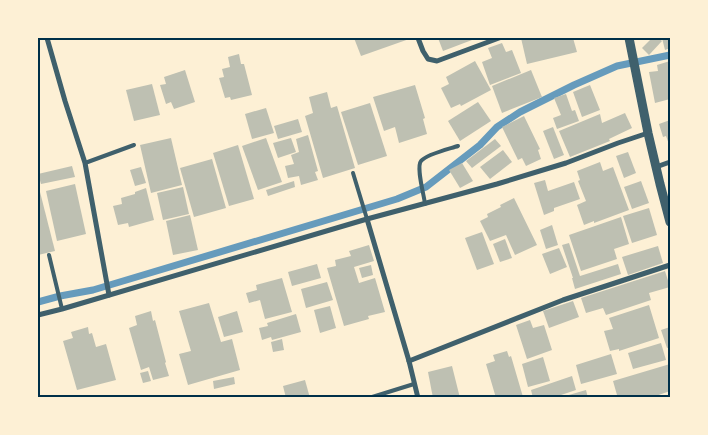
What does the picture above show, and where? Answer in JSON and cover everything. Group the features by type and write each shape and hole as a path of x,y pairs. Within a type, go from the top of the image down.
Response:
{"street":[{"path":"47,38 85,163 109,295"},
{"path":"418,38 428,59 437,61 499,38"},
{"path":"629,38 648,133 670,222"},
{"path":"38,315 367,219 480,189 566,163 648,133"},
{"path":"656,167 670,162"},
{"path":"367,219 418,398"},
{"path":"409,361 563,300 670,265"}],"lane":[{"path":"85,163 134,145"},
{"path":"425,204 418,166 421,160 458,146"},
{"path":"353,173 367,219"},
{"path":"49,255 62,309"},
{"path":"369,398 414,384"}],"building":[{"path":"354,38 412,38 361,56"},
{"path":"438,38 472,38 472,40 443,51"},
{"path":"521,38 573,38 577,52 527,64"},
{"path":"652,38 658,38 662,41 649,55 642,48"},
{"path":"662,38 670,38 670,48 665,50"},
{"path":"502,43 506,52 512,50 521,73 490,85 482,62 492,58 488,48"},
{"path":"239,54 241,64 244,64 252,95 231,100 230,97 225,98 219,78 224,77 222,69 230,67 228,57"},
{"path":"475,61 491,90 461,106 460,104 451,108 441,88 449,84 446,77"},
{"path":"670,61 670,99 655,103 649,72 658,71 657,65"},
{"path":"185,70 195,102 174,109 171,102 166,104 160,85 166,84 164,77"},
{"path":"531,70 542,97 502,113 492,86"},
{"path":"152,84 160,115 134,121 126,90"},
{"path":"415,85 425,118 423,119 427,134 399,143 395,127 384,131 373,97"},
{"path":"590,85 600,110 582,117 573,92"},
{"path":"327,92 331,108 337,106 355,168 323,178 305,116 313,113 309,97"},
{"path":"566,94 572,111 575,110 579,121 557,129 553,118 561,115 554,98"},
{"path":"478,102 491,121 460,141 448,121"},
{"path":"370,103 387,156 358,165 341,112"},
{"path":"266,108 274,133 252,139 245,114"},
{"path":"625,113 632,128 609,139 610,141 570,157 559,131 600,114 602,123"},
{"path":"524,116 540,149 538,150 541,159 526,166 522,158 518,160 502,127"},
{"path":"298,119 302,132 278,139 274,126"},
{"path":"670,120 670,147 666,136 663,137 659,124"},
{"path":"553,127 564,155 554,159 543,131"},
{"path":"308,135 318,171 315,172 318,180 301,185 299,176 288,178 285,166 294,164 291,155 299,152 296,139"},
{"path":"171,138 182,185 151,193 140,145"},
{"path":"266,138 282,182 258,190 242,146"},
{"path":"291,138 296,152 278,158 273,143"},
{"path":"495,139 501,146 472,168 466,161"},
{"path":"238,145 254,199 229,206 213,153"},
{"path":"503,150 512,162 490,179 480,167"},
{"path":"628,152 636,173 624,178 616,156"},
{"path":"212,159 226,208 194,217 180,168"},
{"path":"600,162 603,171 613,167 629,210 584,225 577,205 586,201 578,181 580,180 577,171"},
{"path":"462,163 473,181 460,188 449,170"},
{"path":"72,166 75,177 41,184 38,174"},
{"path":"141,167 146,183 135,186 130,170"},
{"path":"545,180 548,191 574,182 580,199 554,208 554,211 544,215 534,183"},
{"path":"294,181 295,187 268,196 266,190"},
{"path":"641,181 649,203 632,209 624,187"},
{"path":"75,184 86,234 57,241 46,191"},
{"path":"183,187 189,214 163,220 157,193"},
{"path":"146,188 154,220 129,227 128,223 118,225 113,206 122,204 121,198"},
{"path":"38,189 55,251 38,255"},
{"path":"514,198 537,245 515,255 506,235 490,241 480,221 488,217 487,214 501,207 500,205"},
{"path":"649,208 657,235 632,243 623,216"},
{"path":"190,215 198,250 173,255 166,221"},
{"path":"621,217 629,244 614,249 617,259 581,271 569,235"},
{"path":"552,225 558,245 546,249 540,230"},
{"path":"482,232 494,264 477,270 465,238"},
{"path":"505,239 512,258 500,262 493,244"},
{"path":"569,243 580,276 618,264 621,274 575,289 562,245"},
{"path":"369,245 374,261 354,267 359,283 375,278 385,312 368,316 369,319 344,326 327,268 336,266 335,260 351,256 349,251"},
{"path":"658,246 663,263 628,275 622,257"},
{"path":"559,248 567,267 550,274 542,254"},
{"path":"317,264 321,278 292,286 288,272"},
{"path":"371,265 373,275 362,278 359,268"},
{"path":"665,271 670,287 649,293 651,300 606,315 603,308 586,313 581,298"},
{"path":"282,278 292,312 265,319 260,300 249,303 246,293 257,290 256,285"},
{"path":"327,282 333,300 306,308 301,289"},
{"path":"573,301 579,317 549,328 543,311"},
{"path":"209,303 221,342 232,339 240,370 188,385 179,354 191,351 179,311"},
{"path":"649,305 659,338 619,351 619,349 610,351 604,331 613,329 609,318"},
{"path":"330,306 336,328 320,333 314,310"},
{"path":"151,311 169,376 153,380 149,367 141,370 129,328 137,325 135,316"},
{"path":"237,311 243,332 224,337 218,317"},
{"path":"296,314 301,332 272,340 271,337 262,340 259,328 268,326 267,323"},
{"path":"530,320 533,328 544,325 552,350 527,359 516,325"},
{"path":"88,327 89,334 92,333 96,347 106,344 116,380 77,390 63,341 73,338 71,332"},
{"path":"670,327 670,347 667,348 661,330"},
{"path":"282,339 284,350 273,352 271,342"},
{"path":"661,343 666,360 633,369 628,353"},
{"path":"507,351 509,357 511,356 523,397 496,398 486,364 495,361 493,355"},
{"path":"611,354 617,374 581,384 576,365"},
{"path":"543,357 550,381 528,387 522,364"},
{"path":"670,364 670,391 650,398 612,398 617,395 613,381"},
{"path":"452,366 460,398 433,398 428,372"},
{"path":"148,371 151,381 143,383 140,373"},
{"path":"572,376 576,390 552,398 533,398 531,390"},
{"path":"234,377 235,384 214,389 213,381"},
{"path":"305,380 310,398 286,398 283,386"},
{"path":"586,390 588,398 562,398 562,397"}],"waterway":[{"path":"38,302 93,290 397,199 426,187 480,145 497,127 520,112 617,66 670,55"}]}
